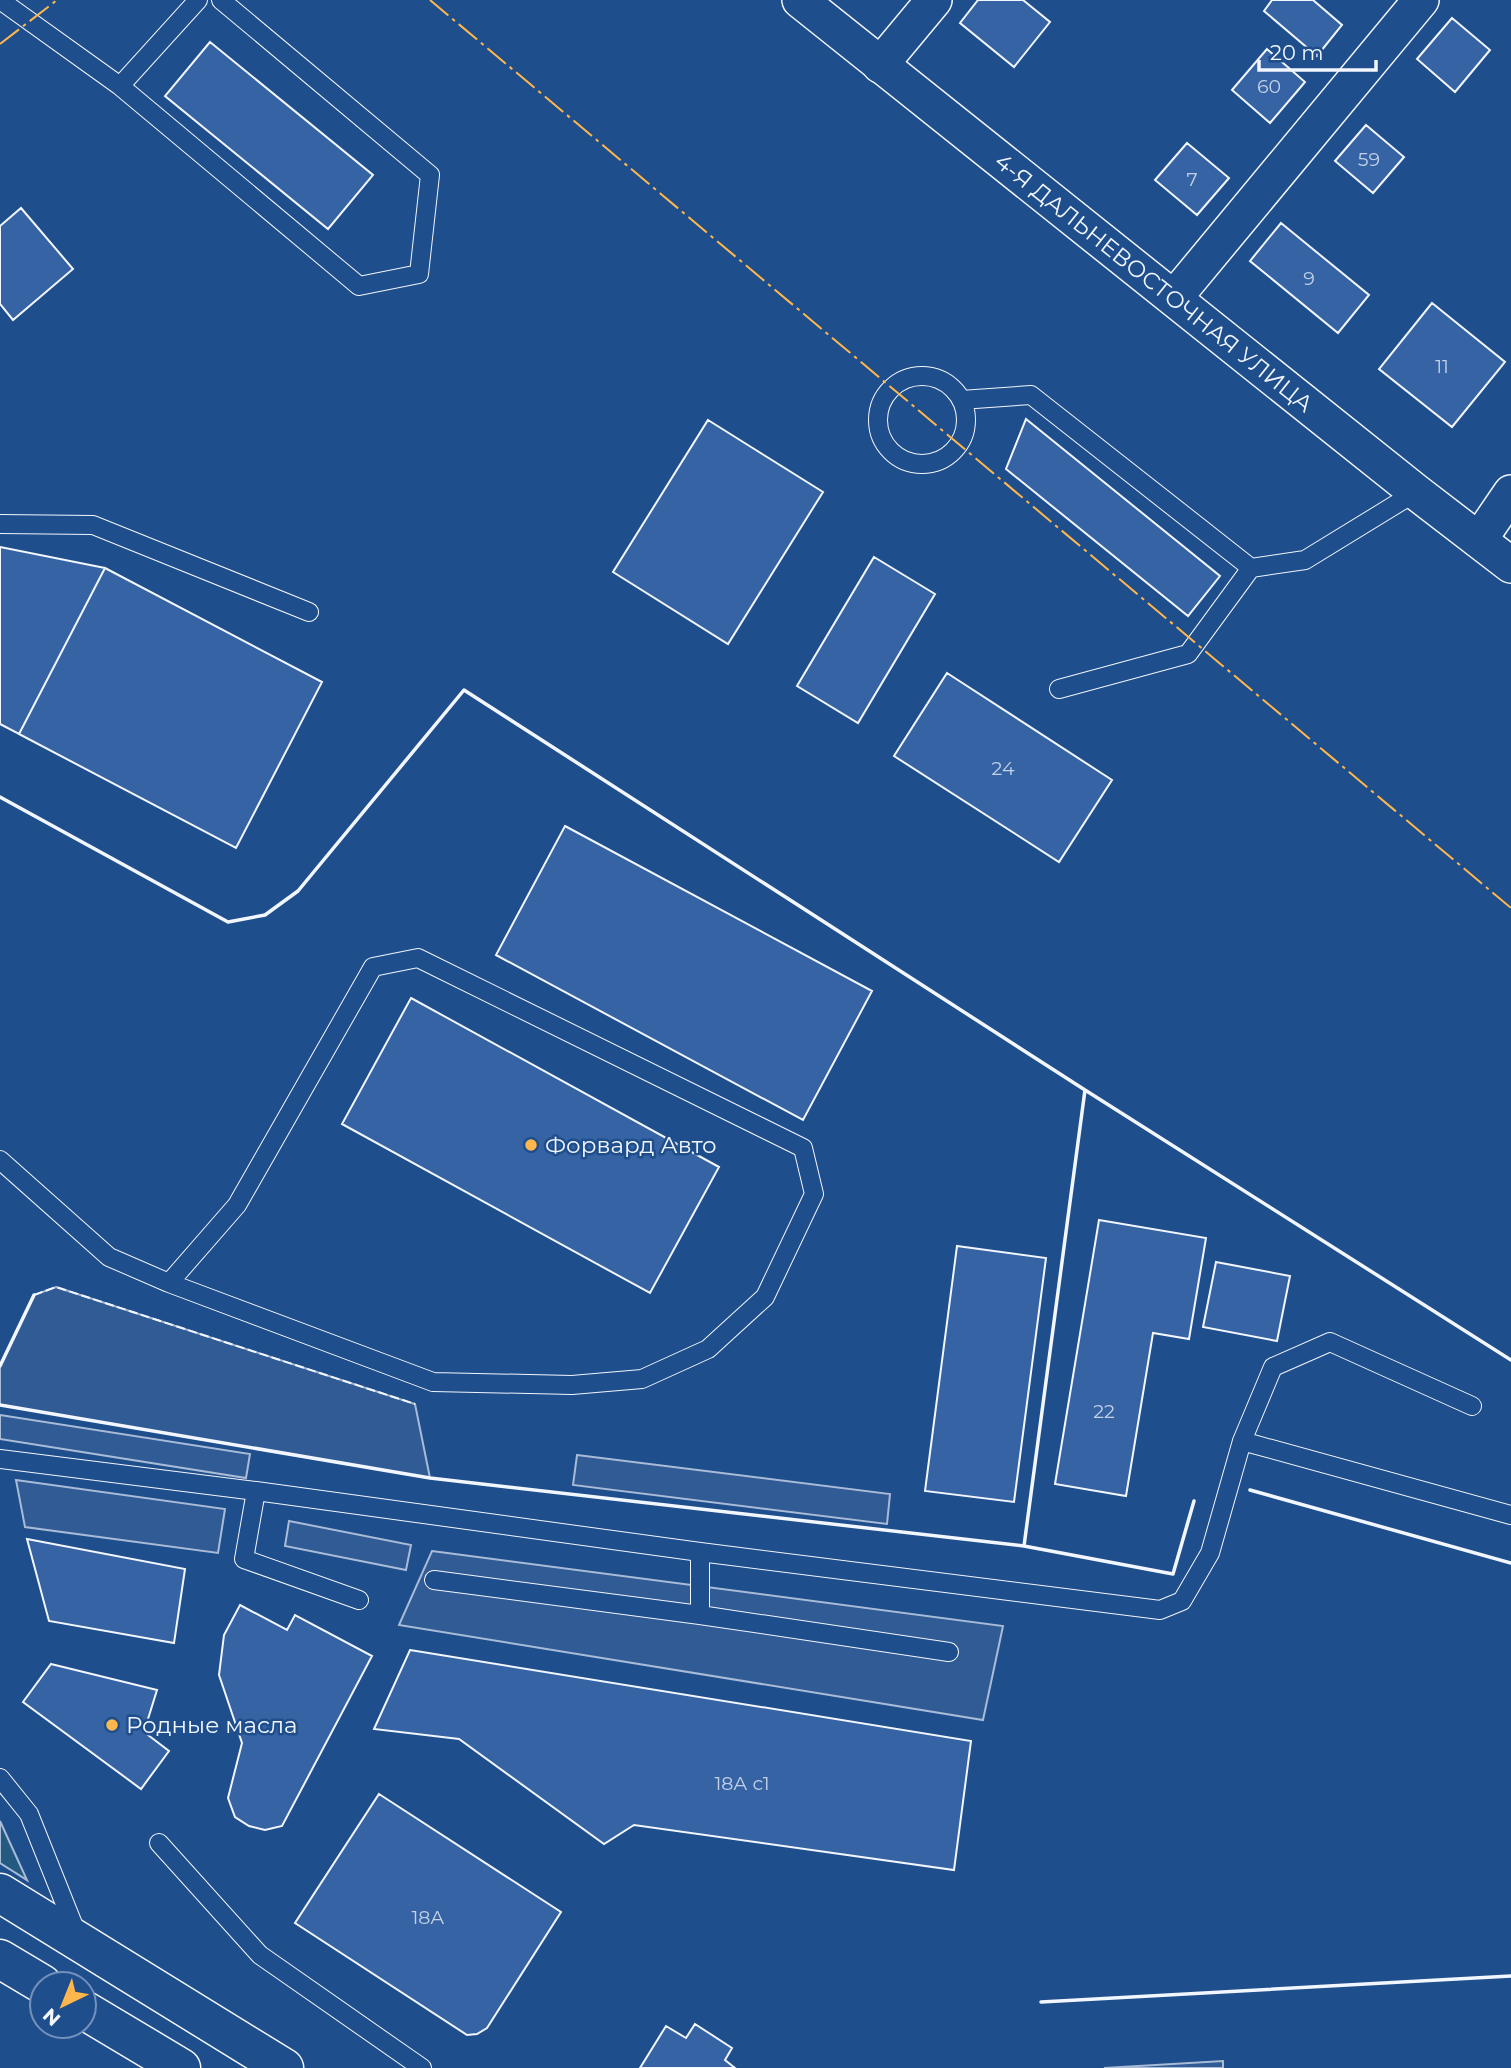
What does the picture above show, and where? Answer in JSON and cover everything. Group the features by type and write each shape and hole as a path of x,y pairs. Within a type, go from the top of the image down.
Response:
{"main road":[{"path":"0,1893 284,2068"},
{"path":"0,1959 28,1976"},
{"path":"98,2018 181,2068"}],"street":[{"name":"4-Я ДАЛЬНЕВОСТОЧНАЯ УЛИЦА","path":"800,0 1511,565"},
{"path":"880,65 933,0"},
{"path":"1174,298 1420,0"},
{"path":"1479,540 1511,493"}],"lane":[{"path":"0,0 120,86 359,286 419,274 429,175 221,0"},
{"path":"120,86 198,0"},
{"path":"914,376 942,380 961,400 965,414 964,429 959,443 950,454 922,464 907,461 894,454 884,443 878,414 890,389 901,381 914,376"},
{"path":"961,400 1031,395 1251,568"},
{"path":"1059,689 1188,654 1251,568 1305,560 1416,492"},
{"path":"0,524 93,525 309,612"},
{"path":"0,1160 109,1257 169,1283 433,1382 572,1385 642,1379 708,1349 765,1297 814,1194 803,1147 418,958 373,967 237,1205 169,1283"},
{"path":"0,1459 1160,1610 1182,1601 1210,1553 1242,1441 1273,1367 1330,1342 1472,1406"},
{"path":"1242,1441 1511,1515"},
{"path":"256,1491 244,1559 359,1600"},
{"path":"700,1552 700,1615"},
{"path":"434,1580 700,1615 949,1653"},
{"path":"0,1778 29,1814 81,1943"},
{"path":"159,1843 260,1955 422,2068"}],"shaded area":[{"path":"56,1287 415,1404 430,1478 0,1405 0,1366 34,1295"},
{"path":"0,1415 250,1454 246,1478 0,1439"},
{"path":"577,1455 890,1494 887,1524 573,1485"},
{"path":"16,1480 225,1509 218,1553 25,1527"},
{"path":"289,1521 411,1545 406,1570 285,1546"},
{"path":"432,1551 1003,1626 983,1720 399,1625"},
{"path":"0,1821 27,1880 0,1863"},
{"path":"1223,2061 1223,2068 1104,2068"}],"building":[{"path":"978,0 1023,0 1050,22 1014,67 960,23"},
{"path":"1272,0 1313,0 1342,25 1317,56 1264,11"},
{"path":"1452,18 1490,50 1455,92 1417,59"},
{"path":"210,42 373,175 328,229 165,96"},
{"path":"1267,49 1305,82 1270,123 1232,90"},
{"path":"1366,125 1404,157 1373,193 1335,161"},
{"path":"1187,143 1229,178 1197,215 1155,180"},
{"path":"21,208 73,269 13,320 0,304 0,226"},
{"path":"1281,223 1369,295 1338,333 1250,261"},
{"path":"1432,303 1505,362 1452,427 1379,369"},
{"path":"1026,419 1220,576 1188,616 1006,469"},
{"path":"708,420 823,492 728,644 613,572"},
{"path":"0,547 105,568 19,734 0,724"},
{"path":"874,557 935,594 858,723 797,686"},
{"path":"105,568 322,682 236,848 19,734"},
{"path":"947,673 1112,780 1059,862 894,756"},
{"path":"565,826 872,991 803,1120 496,955"},
{"name":"Форвард Авто","path":"411,998 719,1167 650,1293 342,1124"},
{"path":"1099,1220 1206,1238 1189,1339 1153,1333 1126,1496 1055,1484"},
{"path":"957,1246 1046,1258 1014,1502 925,1491"},
{"path":"1216,1262 1290,1276 1277,1341 1203,1327"},
{"path":"27,1539 185,1569 174,1643 49,1621"},
{"path":"240,1605 287,1630 295,1615 372,1656 282,1826 265,1830 249,1826 235,1817 228,1798 242,1743 219,1675 224,1635"},
{"path":"410,1650 971,1741 954,1870 634,1825 604,1844 459,1739 374,1729"},
{"path":"51,1664 157,1690 144,1732 169,1751 141,1789 23,1702"},
{"path":"379,1794 561,1912 487,2028 477,2034 467,2035 295,1923"},
{"path":"695,2024 732,2048 725,2060 735,2068 640,2068 666,2026 686,2038"}],"fence":[{"path":"34,1295 56,1287 415,1404"}],"wall":[{"path":"0,797 228,922 265,915 298,891 464,690 1085,1090 1511,1360"},
{"path":"1024,1546 1085,1090"},
{"path":"0,1366 34,1295"},
{"path":"0,1405 430,1478 1024,1546 1173,1574 1194,1501"},
{"path":"1250,1490 1511,1563"},
{"path":"1041,2002 1511,1976"}],"power":[{"path":"0,44 57,0"},
{"path":"430,0 1511,908"}],"place":[{"name":"Форвард Авто","path":"531,1145"},
{"name":"Родные масла","path":"112,1725"}]}
